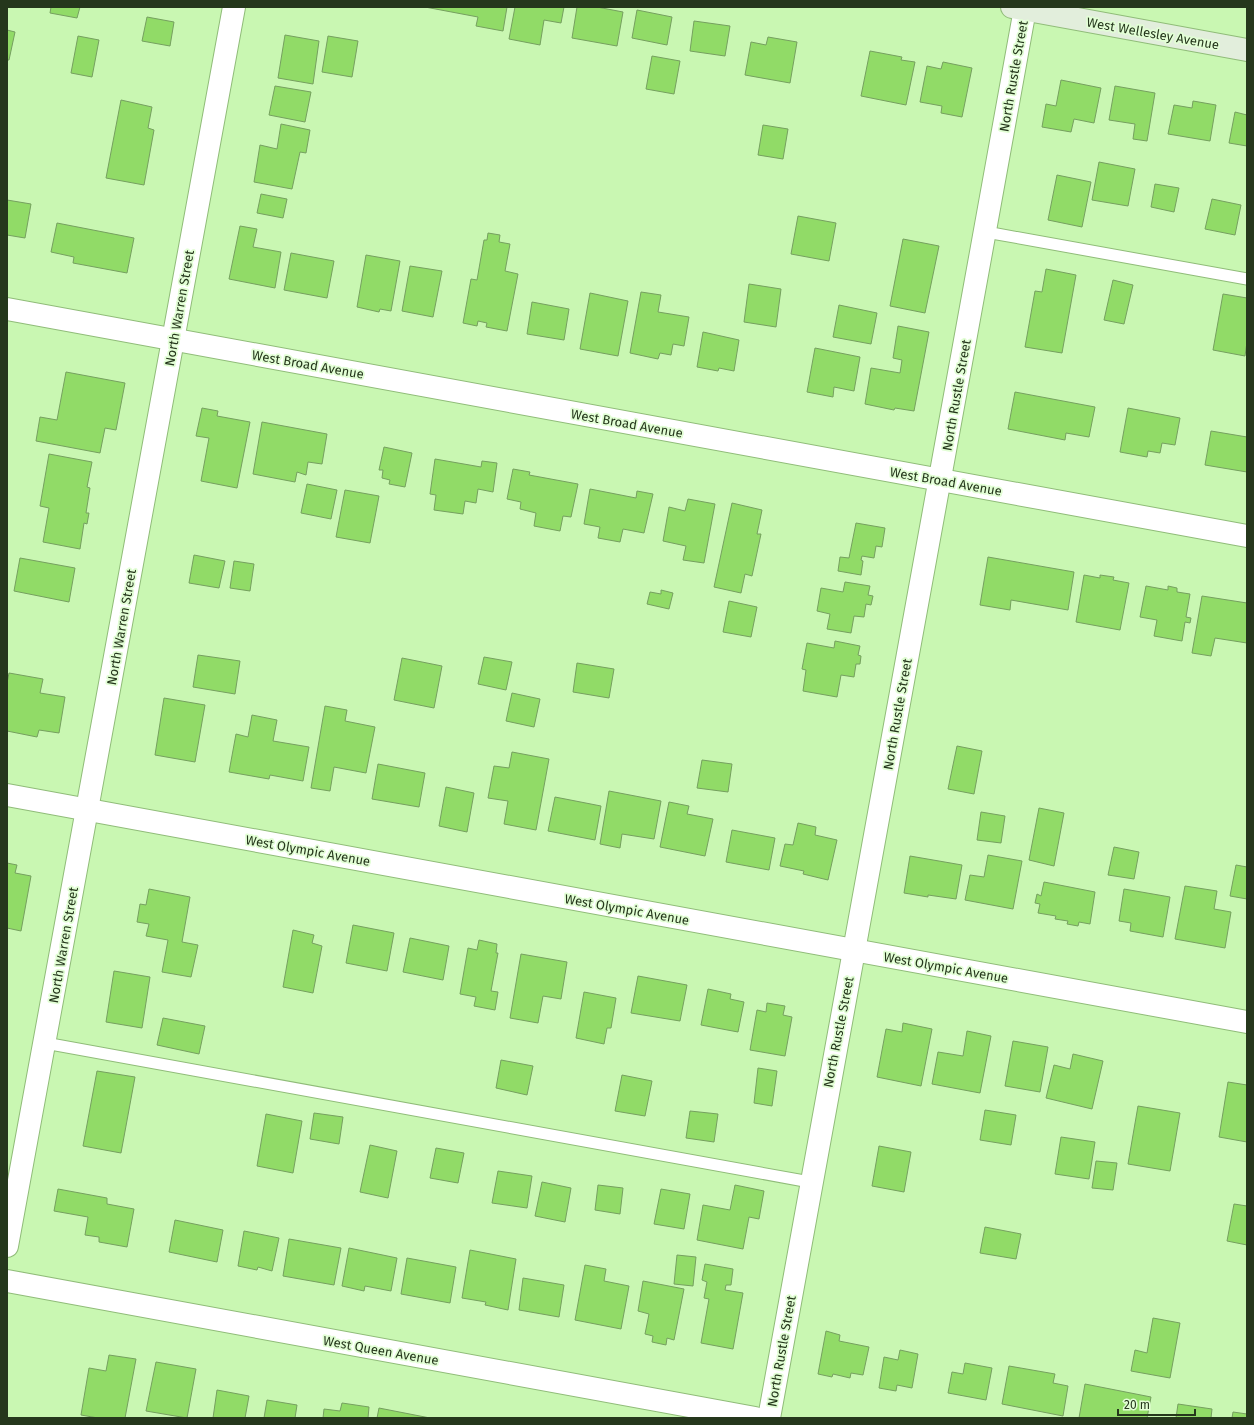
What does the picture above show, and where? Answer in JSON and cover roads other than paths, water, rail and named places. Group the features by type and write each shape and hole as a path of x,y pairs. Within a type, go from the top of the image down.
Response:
{"main road":[{"name":"West Wellesley Avenue","path":"1019,8 1247,50"}],"street":[{"name":"North Warren Street","path":"7,1246 234,7"},
{"name":"North Rustle Street","path":"769,1418 810,1182 986,232 1019,8"},
{"name":"West Broad Avenue","path":"7,308 1247,536"},
{"name":"West Olympic Avenue","path":"7,795 1247,1022"},
{"name":"West Queen Avenue","path":"7,1282 755,1418"}],"lane":[{"path":"986,232 1247,279"},
{"path":"45,1043 810,1182"}]}
